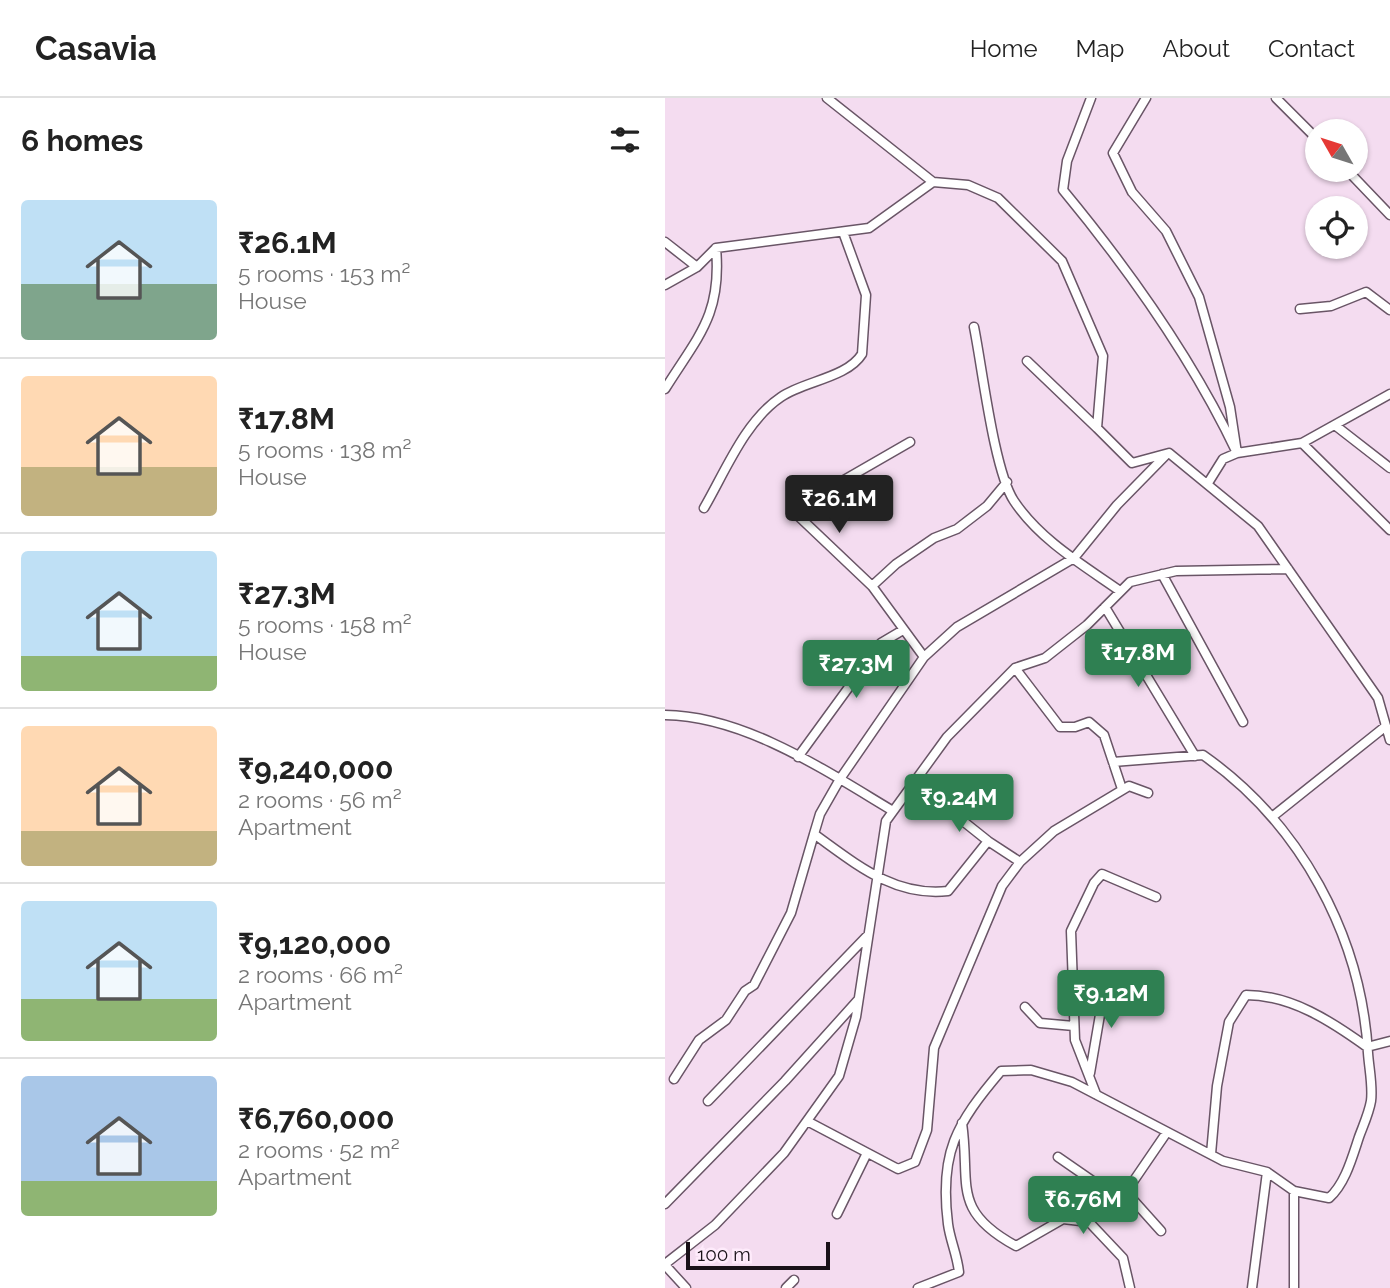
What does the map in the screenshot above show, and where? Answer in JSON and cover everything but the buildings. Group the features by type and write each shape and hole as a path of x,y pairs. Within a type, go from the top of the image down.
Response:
{"street":[{"path":"827,98 933,182 968,186 998,198 1062,261 1103,356 1097,428"},
{"path":"1091,98 1067,162 1063,190 1170,333 1217,412 1237,453"},
{"path":"1146,98 1113,153 1132,192 1166,231 1199,297 1230,407 1237,453"},
{"path":"1276,98 1305,127"},
{"path":"665,285 697,267 716,248 869,228 933,182"},
{"path":"1360,182 1388,209"},
{"path":"704,508 751,428 780,397 843,369 862,354 866,295 843,232"},
{"path":"665,242 697,267"},
{"path":"665,389 706,327 719,276 716,248"},
{"path":"1300,309 1331,306 1366,292 1390,310"},
{"path":"974,327 1013,499 1052,543 1120,592"},
{"path":"1027,361 1132,463 1169,453"},
{"path":"1209,484 1223,459 1237,453 1302,443 1390,394"},
{"path":"1336,426 1390,468"},
{"path":"910,442 792,510 872,586 924,657"},
{"path":"1302,443 1390,530"},
{"path":"1169,453 1258,526 1378,698 1387,720 1390,740"},
{"path":"674,1079 699,1040 726,1020 745,990 754,985 791,914 820,814 924,657 957,627 1074,558 1117,505 1169,453"},
{"path":"872,586 934,538 957,529 987,506 1007,482"},
{"path":"686,1288 665,1265 715,1225 784,1153 839,1076 859,1000 866,937 885,821 947,737 1015,668 1045,658 1130,582 1176,570 1288,569"},
{"path":"1162,574 1243,722"},
{"path":"1105,607 1195,756"},
{"path":"798,757 881,643 903,630"},
{"path":"1015,668 1060,727 1075,727 1089,722 1104,735 1122,789"},
{"path":"666,716 721,722 841,779 893,811"},
{"path":"1272,817 1387,720"},
{"path":"918,1288 959,1272 957,1249 948,1227 946,1174 952,1140 969,1109 1001,1071 1031,1070 1072,1083 1211,1154 1267,1172 1294,1191 1329,1198 1338,1191 1371,1101 1367,1046 1356,975 1331,906 1317,879 1272,817 1221,768 1203,755 1113,762"},
{"path":"914,782 988,841 1020,862"},
{"path":"807,1121 866,1155 898,1169 915,1162 927,1130 934,1048 1002,886 1020,862 1054,831 1129,786 1148,793"},
{"path":"814,834 875,878 925,893 948,891 988,841"},
{"path":"1096,1094 1075,1040 1071,931 1094,883 1102,874 1156,897"},
{"path":"708,1101 866,937"},
{"path":"1089,1076 1102,1003 1114,978"},
{"path":"1211,1154 1229,1022 1246,995 1270,995 1299,1004 1367,1046 1390,1041"},
{"path":"665,1204 785,1081 859,1000"},
{"path":"1025,1007 1040,1023 1074,1026"},
{"path":"962,1123 965,1146 964,1188 974,1213 993,1234 1016,1246 1063,1219 1089,1222 1123,1258 1131,1288"},
{"path":"1160,1231 1126,1192 1167,1132"},
{"path":"837,1214 866,1155"},
{"path":"1058,1157 1097,1184 1076,1220"},
{"path":"1252,1288 1267,1172"},
{"path":"1294,1191 1294,1288"},
{"path":"786,1288 794,1280"}]}
